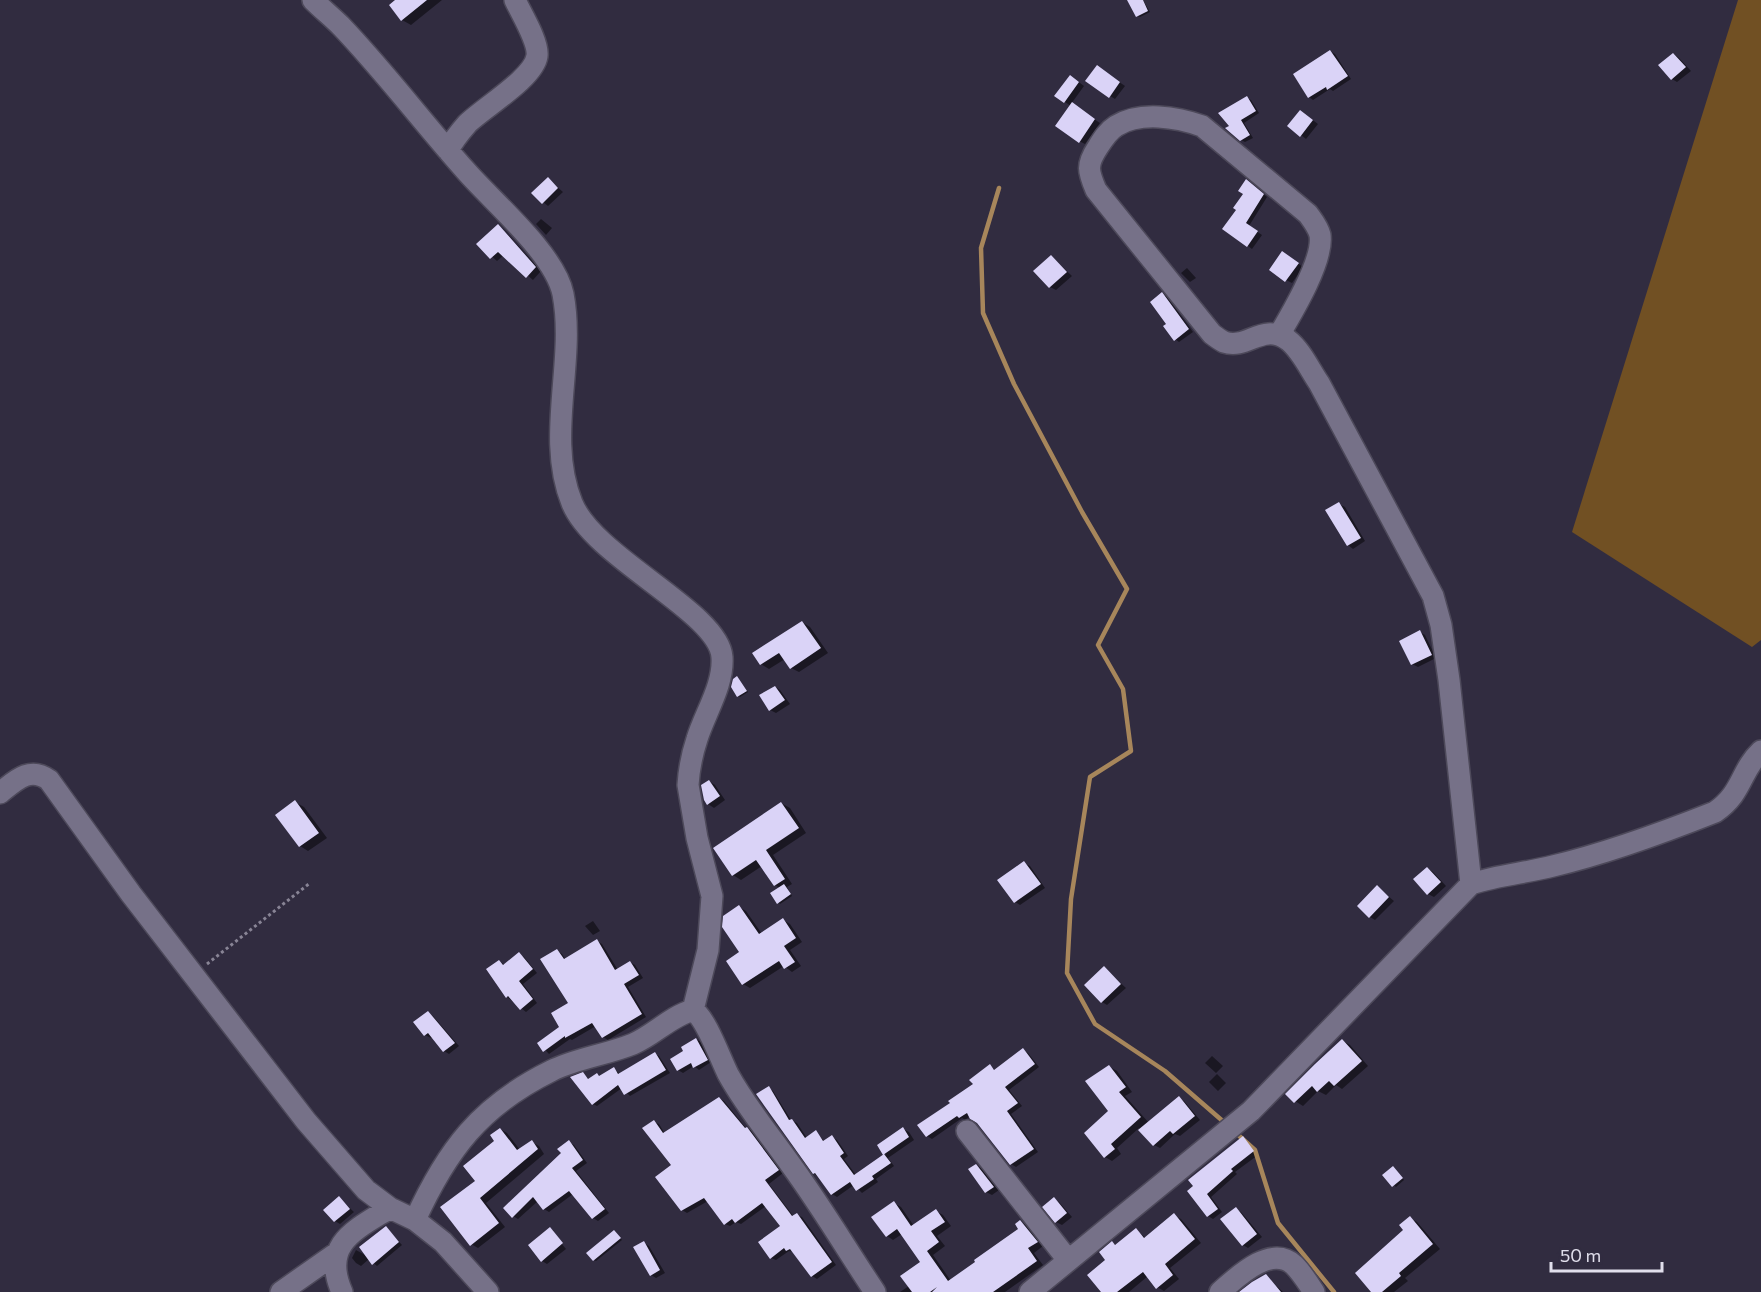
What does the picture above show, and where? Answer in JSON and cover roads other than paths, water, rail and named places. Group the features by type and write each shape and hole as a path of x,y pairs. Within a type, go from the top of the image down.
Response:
{"street":[{"path":"313,0 343,28 448,150 527,236 552,268 559,281 564,300 566,328 561,458 572,505 583,523 601,543 673,599 718,640 722,665 717,687 697,737 688,777 697,838 712,896 708,950 693,1010"},
{"path":"448,150 468,124 519,81 533,66 537,56 535,45 515,0"},
{"path":"1279,335 1304,290 1319,249 1318,230 1308,214 1202,126 1188,121 1150,117 1117,125 1094,152 1089,166 1089,173 1096,190 1212,334 1224,342 1235,343 1264,333 1279,335 1290,341 1319,383 1432,596 1441,625 1449,680 1471,884"},
{"path":"1030,1292 1251,1111 1471,884 1487,878 1555,866 1612,849 1715,812 1735,795 1761,751"},
{"path":"0,793 26,775 41,774 49,780 130,894 306,1121 366,1190 390,1208 415,1220 443,1242 488,1292"},
{"path":"415,1220 451,1152 464,1134 496,1106 551,1071 637,1042 679,1015 693,1010"},
{"path":"693,1010 698,1013 704,1023 730,1077 755,1117 791,1165 874,1292"},
{"path":"967,1131 1068,1260"},
{"path":"342,1292 336,1267 340,1244 348,1236 390,1208"},
{"path":"281,1292 338,1252"},
{"path":"1220,1292 1249,1269 1265,1261 1284,1259 1294,1265 1314,1292"}],"waterway":[{"path":"999,188 981,248 983,313 1014,384 1082,512 1127,589 1098,645 1123,689 1131,751 1090,777 1071,899 1067,973 1095,1024 1165,1071 1225,1123"},
{"path":"1236,1133 1255,1150 1278,1223 1334,1292"}]}
